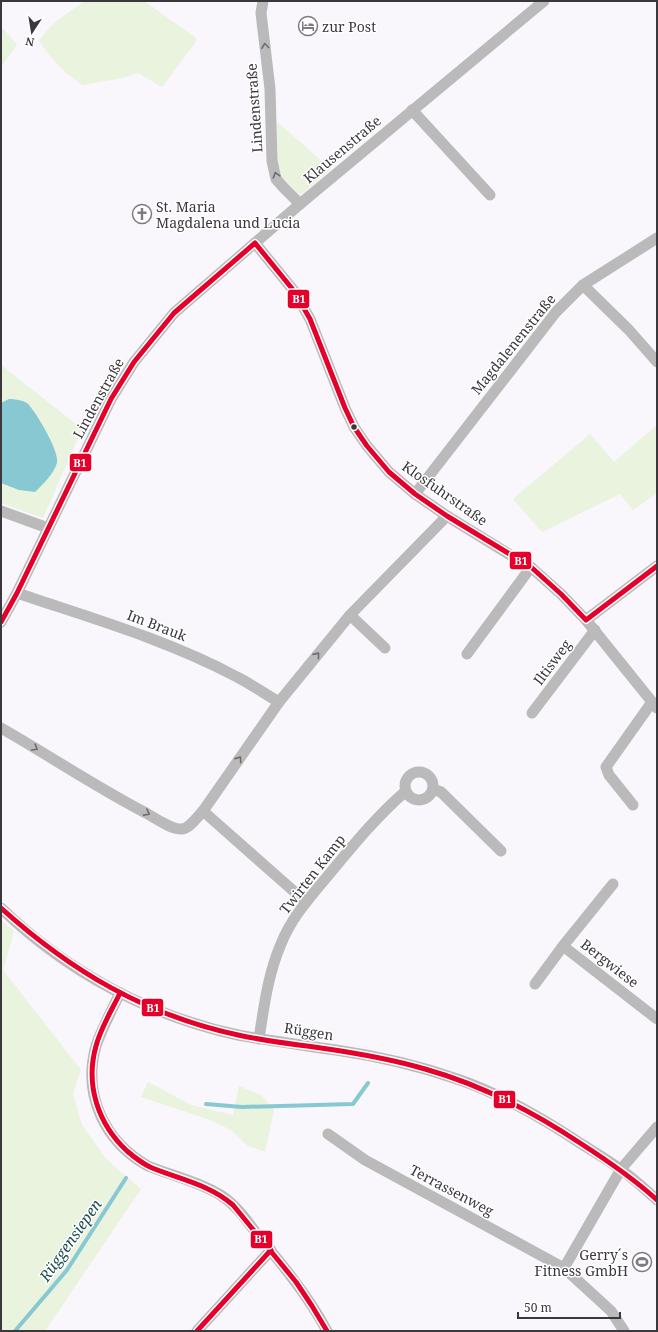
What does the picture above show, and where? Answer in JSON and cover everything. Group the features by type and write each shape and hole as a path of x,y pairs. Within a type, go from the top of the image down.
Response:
{"street":[{"name":"Lindenstraße","path":"263,1 261,13 270,89 272,161 276,179 300,204"},
{"name":"Klausenstraße","path":"255,243 544,1"},
{"path":"412,110 490,196"},
{"name":"Magdalenenstraße","path":"415,494 556,312 583,285 657,238"},
{"name":"Lindenstraße","path":"1,622 18,593 111,399 134,362 174,314 255,243"},
{"name":"Klosfuhrstraße","path":"255,243 294,291 310,319 354,427 367,446 389,472 415,494 447,516 531,567 561,594 586,620 655,705"},
{"path":"583,285 629,330 657,362"},
{"path":"1,510 48,528"},
{"path":"1,728 113,795 174,827 182,829 189,826 203,811 278,702 350,615 447,516"},
{"path":"586,620 657,566"},
{"path":"467,654 531,567"},
{"name":"Im Brauk","path":"18,593 105,622 187,653 237,677 278,702"},
{"path":"350,615 385,648"},
{"name":"Iltisweg","path":"532,713 594,630"},
{"path":"633,805 608,775 606,767 655,705"},
{"path":"414,772 424,772 429,775 433,784 433,789 427,797 418,800 413,798 406,791 405,787 407,778 414,772"},
{"path":"433,789 441,792 501,851"},
{"name":"Twirten Kamp","path":"259,1038 274,961 288,929 306,902 366,830 406,791"},
{"path":"203,811 306,902"},
{"name":"Bergwiese","path":"534,984 614,884"},
{"name":"Rüggen","path":"1,908 29,934 53,953 89,976 120,993 174,1016 236,1034 360,1054 419,1067 459,1079 495,1094 557,1127 621,1170 657,1200"},
{"name":"Bergwiese","path":"564,946 657,1019"},
{"path":"120,993 99,1039 93,1065 93,1086 95,1095 102,1117 108,1129 123,1148 148,1166 204,1188 222,1197 240,1213 271,1250 318,1313 327,1331"},
{"path":"564,1268 621,1170 657,1127"},
{"name":"Terrassenweg","path":"328,1134 365,1160 564,1268 611,1311 624,1331"},
{"path":"197,1331 271,1250"}],"green space":[{"path":"85,1 144,1 196,38 195,43 162,87 138,73 123,78 82,85 58,65 39,41 48,29"},
{"path":"1,26 17,45 1,67"},
{"path":"277,122 331,169 300,195 278,173 274,165"},
{"path":"1,365 82,429 43,518 1,503"},
{"path":"657,425 657,493 633,510 620,494 542,532 513,499 590,434 614,462"},
{"path":"1,920 14,931 3,970 81,1070 73,1094 82,1125 106,1159 141,1189 45,1331 1,1331"},
{"path":"148,1082 191,1105 233,1115 239,1086 261,1095 274,1110 265,1152 248,1146 231,1130 210,1120 141,1097"}],"water":[{"path":"9,399 23,401 31,407 41,422 55,450 57,463 48,479 35,492 19,490 1,483 1,403"}],"waterway":[{"path":"206,1104 242,1107 353,1104 368,1083"},
{"name":"Rüggensiepen","path":"15,1331 67,1270 126,1178"}],"transit line":[{"name":"B1","path":"1,622 17,593 111,399 134,362 174,313 255,243 294,291 310,319 354,427 367,446 389,472 415,494 447,516 531,567 561,594 586,620 657,566"},
{"name":"B1","path":"1,908 27,931 82,971 111,988 172,1016 238,1035 347,1052 399,1062 446,1075 486,1091 506,1100 562,1131 620,1170 657,1200"},
{"name":"B1","path":"120,993 101,1032 93,1061 92,1075 96,1103 108,1129 127,1151 144,1164 204,1187 224,1198 233,1205 296,1282 327,1331"},
{"name":"B1","path":"197,1331 271,1250"}],"place":[{"name":"zur Post","path":"308,26"},
{"name":"St. Maria Magdalena und Lucia","path":"142,214"},
{"name":"Gerry´s Fitness GmbH","path":"642,1262"}]}
